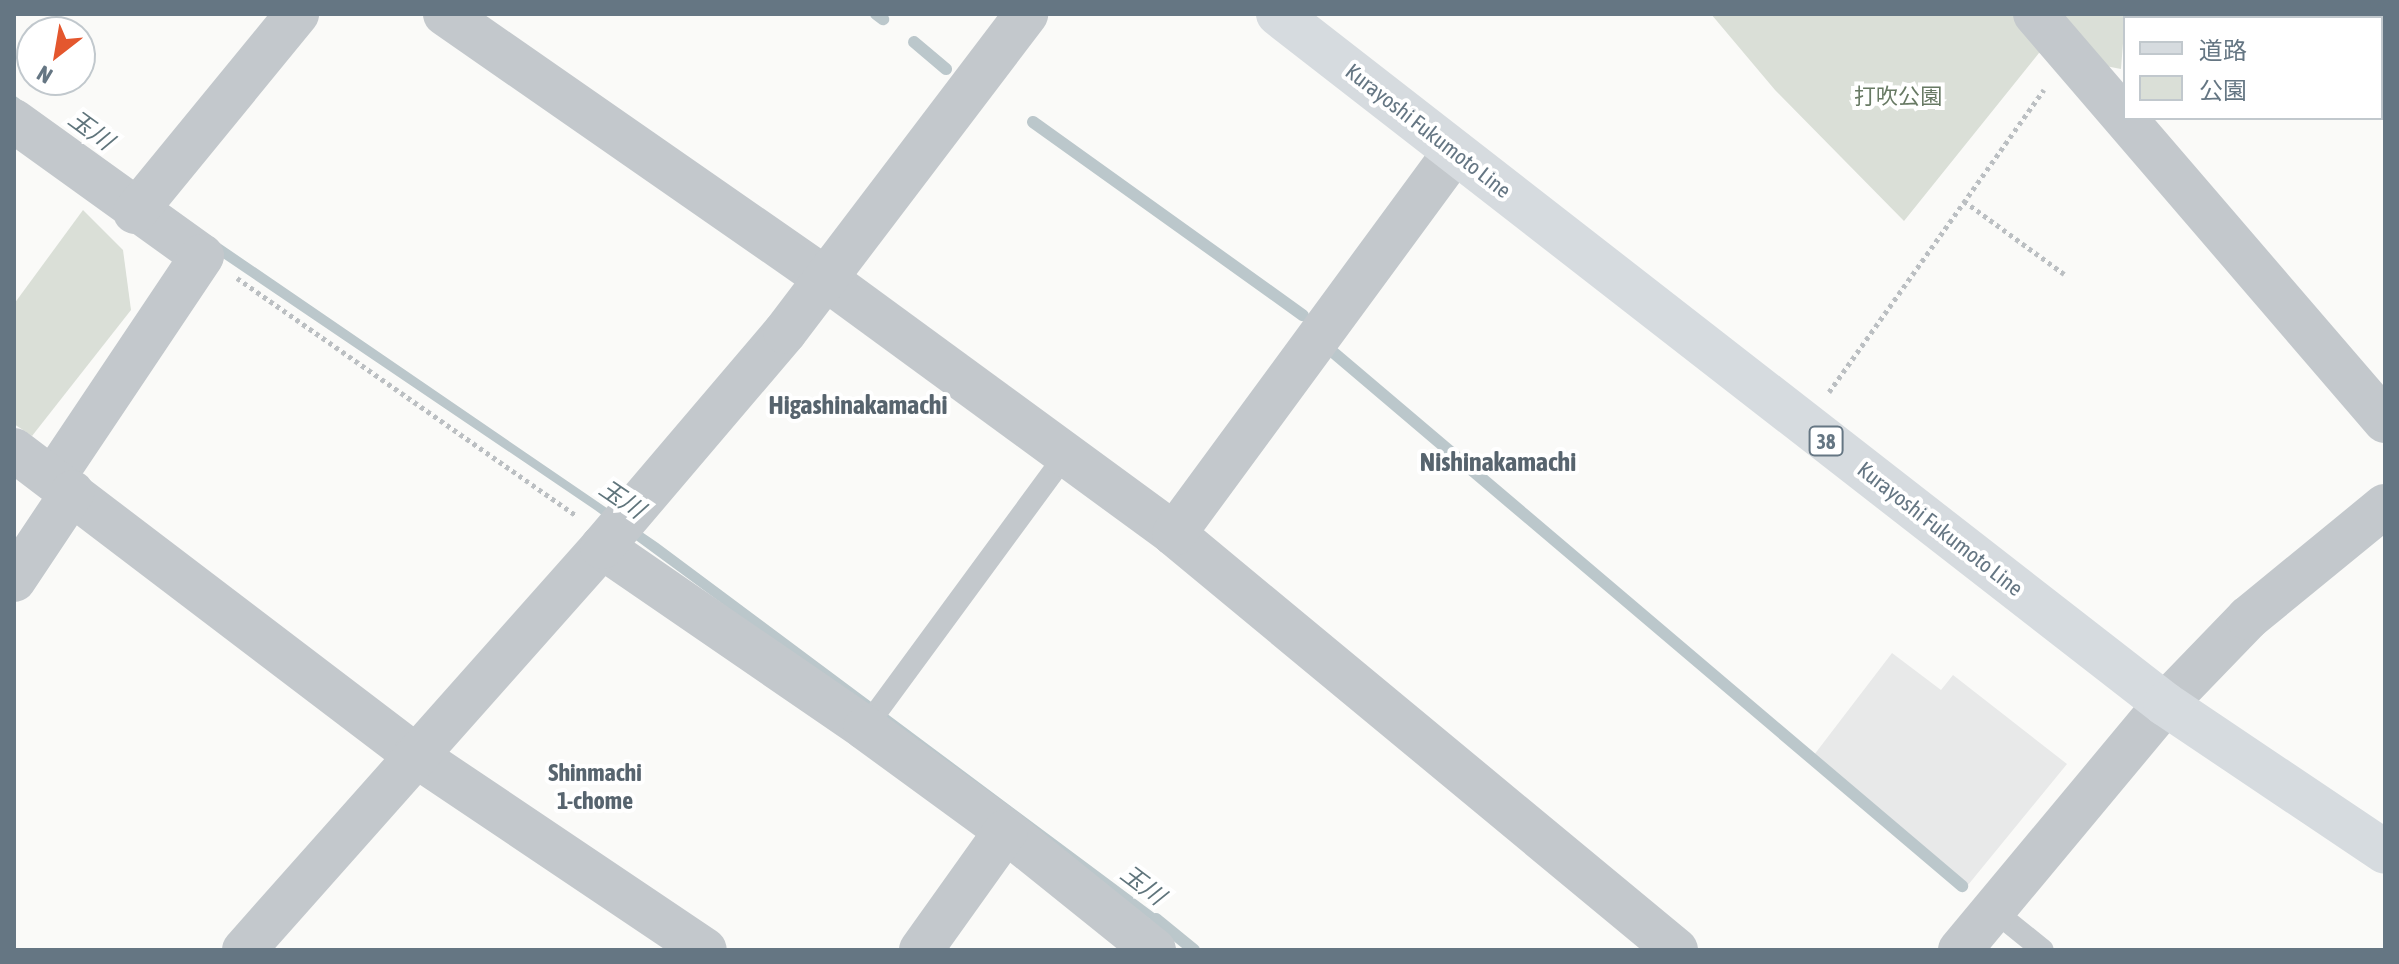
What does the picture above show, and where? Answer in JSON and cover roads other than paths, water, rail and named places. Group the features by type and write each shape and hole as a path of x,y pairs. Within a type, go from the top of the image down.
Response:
{"main road":[{"name":"Kurayoshi Fukumoto Line","path":"1278,14 2165,704 2385,852"}],"street":[{"path":"135,212 297,14"},
{"path":"445,14 826,279 1174,534 1676,950"},
{"path":"244,950 602,547 826,279 1026,14"},
{"path":"2035,14 2123,116"},
{"path":"2126,120 2385,421"},
{"path":"14,121 135,212 202,256 63,485 14,580"},
{"path":"1174,534 1455,152"},
{"path":"14,450 415,755 705,950"},
{"path":"1960,950 2165,704 2248,618 2385,506"},
{"path":"602,547 865,728 1006,831 1154,950"},
{"path":"921,950 1006,831"}],"lane":[{"path":"865,728 1066,454"},
{"path":"1992,909 2043,950"}],"waterway":[{"path":"876,14 883,19"},
{"path":"914,42 946,69"},
{"path":"1033,122 1303,315"},
{"path":"1334,353 1962,886"},
{"name":"玉川","path":"1156,919 1194,950"}],"district":[{"name":"Higashinakamachi","path":"858,406"},
{"name":"Nishinakamachi","path":"1498,463"},
{"name":"Shinmachi 1-chome","path":"595,787"}],"park label":[{"name":"打吹公園","path":"1898,97"}]}
